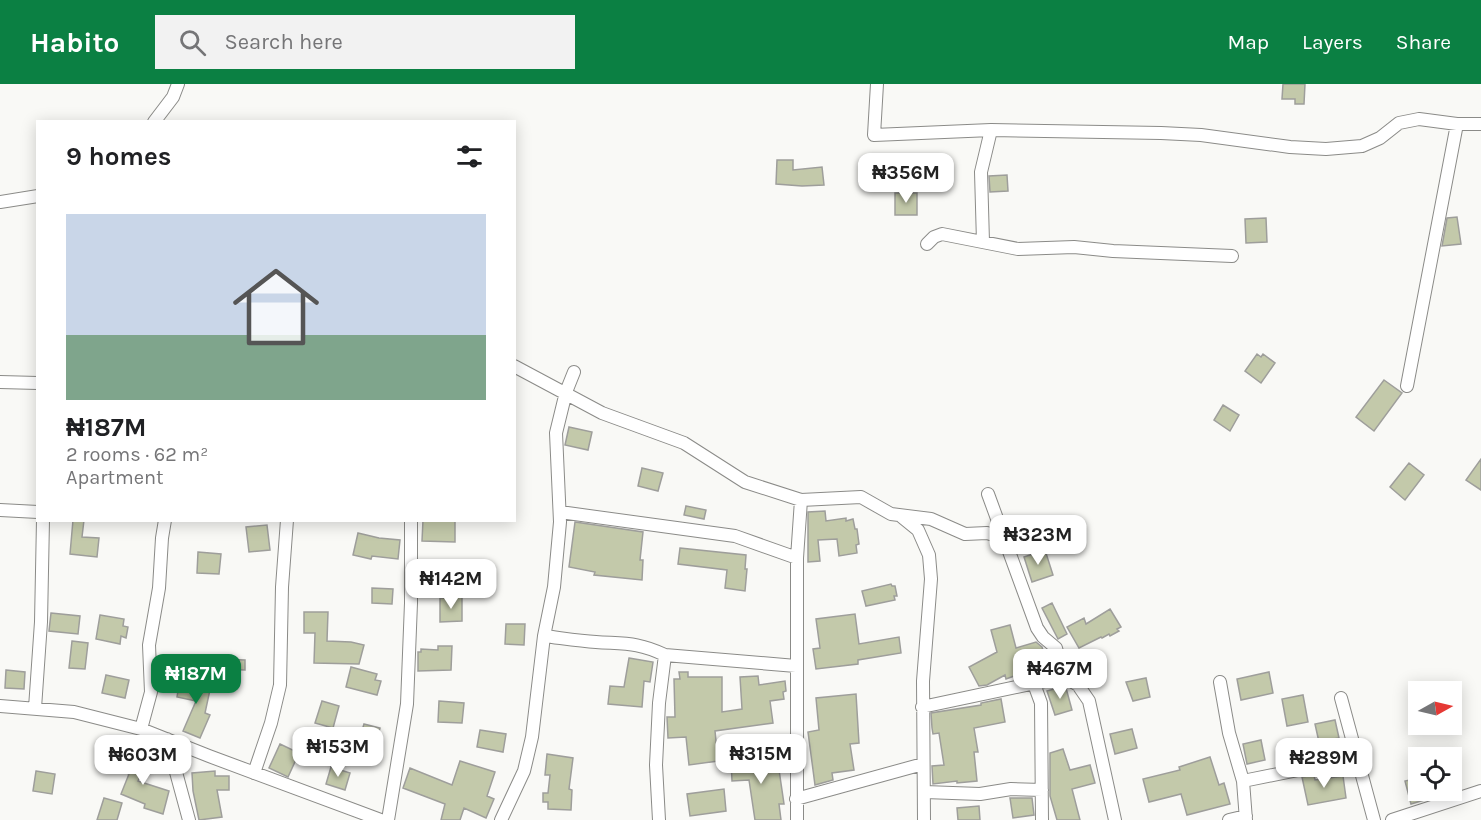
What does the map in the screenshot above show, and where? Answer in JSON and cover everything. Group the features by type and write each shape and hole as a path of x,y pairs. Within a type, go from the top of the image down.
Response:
{"street":[{"path":"156,120 173,97 178,84"},
{"path":"877,84 874,135 991,130 1191,135 1326,149 1362,146 1380,138 1399,123 1419,119 1457,124 1481,124"},
{"path":"1407,386 1457,124"},
{"path":"983,242 981,172 991,130"},
{"path":"0,202 36,196"},
{"path":"927,244 934,237 942,234 1018,249 1074,247 1125,252 1233,256"},
{"path":"516,367 602,412 684,442 745,482 801,500 861,497 891,514 931,519 965,534 987,533 1004,538"},
{"path":"501,820 524,771 532,737 544,636 554,586 560,512 556,433 566,392 574,372"},
{"path":"0,382 36,384"},
{"path":"988,494 1037,628 1043,637 1056,648 1064,677"},
{"path":"797,820 797,558 801,500"},
{"path":"0,510 36,512"},
{"path":"560,512 735,536 797,558"},
{"path":"902,517 918,530 929,555 932,579 922,707 924,820"},
{"path":"35,708 41,622 43,522"},
{"path":"141,729 151,692 149,645 159,588 165,522"},
{"path":"254,773 272,723 280,685 282,588 287,522"},
{"path":"388,820 407,704 411,522"},
{"path":"544,636 634,643 665,655 796,666"},
{"path":"659,820 656,765 659,703 665,655"},
{"path":"922,707 1064,677 1078,685 1089,701 1115,820"},
{"path":"1220,681 1229,733 1243,781 1246,818 1229,820"},
{"path":"1034,684 1041,703 1042,820"},
{"path":"1341,698 1374,820"},
{"path":"0,706 74,712 141,729 381,820"},
{"path":"167,739 189,820"},
{"path":"1243,781 1357,758"},
{"path":"796,799 923,764"},
{"path":"925,792 980,794 1011,789 1042,790"},
{"path":"1392,820 1481,791"},
{"path":"340,806 342,820"}],"building":[{"path":"1283,84 1305,84 1304,104 1295,104 1295,99 1282,99"},
{"path":"777,160 793,160 793,170 822,167 824,185 776,184"},
{"path":"1007,175 1008,191 990,192 989,176"},
{"path":"895,193 917,193 917,215 895,215"},
{"path":"1457,217 1461,244 1442,246 1447,218"},
{"path":"1266,218 1267,242 1246,243 1245,219"},
{"path":"1257,354 1261,357 1263,354 1275,363 1261,383 1245,371"},
{"path":"1384,380 1402,393 1374,431 1356,417"},
{"path":"1223,405 1239,415 1230,431 1214,420"},
{"path":"569,427 592,432 588,450 565,445"},
{"path":"1481,459 1481,490 1466,480"},
{"path":"1409,463 1424,475 1405,500 1390,487"},
{"path":"642,468 663,473 658,491 638,486"},
{"path":"686,506 706,510 704,519 684,515"},
{"path":"825,511 826,521 853,519 859,544 856,545 857,553 839,556 837,539 818,540 820,561 808,562 808,512"},
{"path":"73,522 84,522 82,537 99,538 97,557 70,554"},
{"path":"423,522 455,522 455,542 422,541"},
{"path":"575,522 643,532 640,560 643,560 642,580 594,575 595,572 569,567"},
{"path":"267,525 270,550 249,552 246,527"},
{"path":"358,533 400,540 398,559 372,556 371,559 353,555"},
{"path":"680,548 746,555 745,591 725,588 727,570 678,564"},
{"path":"1045,550 1053,575 1032,582 1024,557"},
{"path":"198,552 221,554 219,574 197,573"},
{"path":"443,570 443,592 424,592 424,571"},
{"path":"891,584 895,586 897,596 894,596 895,600 866,606 862,591"},
{"path":"372,588 393,589 392,604 372,603"},
{"path":"462,597 462,621 440,622 440,598"},
{"path":"1052,603 1067,634 1058,639 1042,608"},
{"path":"1110,609 1121,627 1117,629 1119,631 1079,648 1067,627 1084,618 1086,624"},
{"path":"304,612 328,612 327,641 364,645 359,664 314,663 315,633 304,633"},
{"path":"51,613 80,616 78,634 49,631"},
{"path":"855,614 859,644 899,637 901,653 858,660 858,664 816,669 813,649 820,648 816,619"},
{"path":"100,615 124,619 123,626 128,627 126,638 121,636 120,644 96,639"},
{"path":"506,624 525,624 524,645 505,644"},
{"path":"1010,625 1016,648 1036,642 1042,647 1047,663 1024,670 1025,672 1006,679 1005,675 987,685 979,686 969,667 997,652 991,630"},
{"path":"72,641 88,643 85,669 69,668"},
{"path":"438,646 452,646 451,670 418,671 418,652 421,652 421,649 438,650"},
{"path":"629,658 653,662 650,682 644,681 642,707 608,704 610,686 624,687"},
{"path":"221,659 245,660 245,670 220,669"},
{"path":"351,667 377,674 375,680 381,681 377,695 346,687"},
{"path":"6,670 25,672 24,689 5,688"},
{"path":"679,672 688,672 688,677 722,677 722,712 742,709 740,677 758,676 759,685 785,681 786,691 783,692 784,699 770,701 773,723 715,731 718,761 689,765 686,737 668,738 667,717 675,717 674,679 680,679"},
{"path":"1269,672 1273,693 1241,700 1237,679"},
{"path":"106,675 129,680 125,698 102,693"},
{"path":"1146,678 1150,697 1133,701 1126,682"},
{"path":"180,679 211,685 205,713 210,715 200,738 183,731 196,701 177,697"},
{"path":"1064,686 1072,710 1055,715 1047,691"},
{"path":"856,694 859,743 850,744 854,770 832,773 833,780 815,785 808,732 819,730 816,698"},
{"path":"1303,695 1308,722 1287,726 1282,699"},
{"path":"1001,699 1005,722 974,728 978,752 974,752 977,781 933,784 932,766 944,765 939,733 933,734 931,713 981,705 981,703"},
{"path":"322,701 339,706 333,728 315,723"},
{"path":"439,701 464,703 462,723 438,722"},
{"path":"1335,720 1339,738 1333,739 1334,743 1324,745 1324,741 1319,742 1315,724"},
{"path":"364,724 380,728 375,748 358,744"},
{"path":"1132,729 1137,748 1115,754 1110,734"},
{"path":"480,730 506,734 503,752 477,747"},
{"path":"1261,740 1265,760 1247,764 1243,744"},
{"path":"280,744 299,753 288,777 269,768"},
{"path":"1063,749 1070,770 1090,765 1095,783 1072,789 1080,820 1057,820 1050,796 1050,753"},
{"path":"132,752 138,754 140,752 149,757 138,781 169,791 163,814 144,808 145,804 121,794 129,774 124,772"},
{"path":"547,754 573,758 569,789 572,790 571,810 548,809 548,802 543,802 543,793 548,793 550,775 545,775"},
{"path":"761,754 761,758 777,756 784,804 779,804 781,820 755,820 749,780 732,781 731,760 751,758 751,755"},
{"path":"1210,757 1219,785 1224,783 1230,804 1187,815 1181,794 1149,802 1143,779 1180,770 1179,767"},
{"path":"460,761 495,772 487,796 494,799 486,818 464,808 460,820 441,820 445,804 403,788 410,768 452,785"},
{"path":"331,767 350,773 345,790 326,784"},
{"path":"36,771 55,774 52,794 33,791"},
{"path":"215,771 215,776 229,776 229,790 217,790 222,817 199,820 192,773"},
{"path":"1314,775 1315,780 1343,776 1346,798 1308,805 1302,777"},
{"path":"724,789 726,811 690,816 687,794"},
{"path":"104,798 122,803 117,820 97,820"},
{"path":"1010,798 1032,798 1034,815 1013,818"},
{"path":"979,806 980,820 958,820 957,808"}]}
